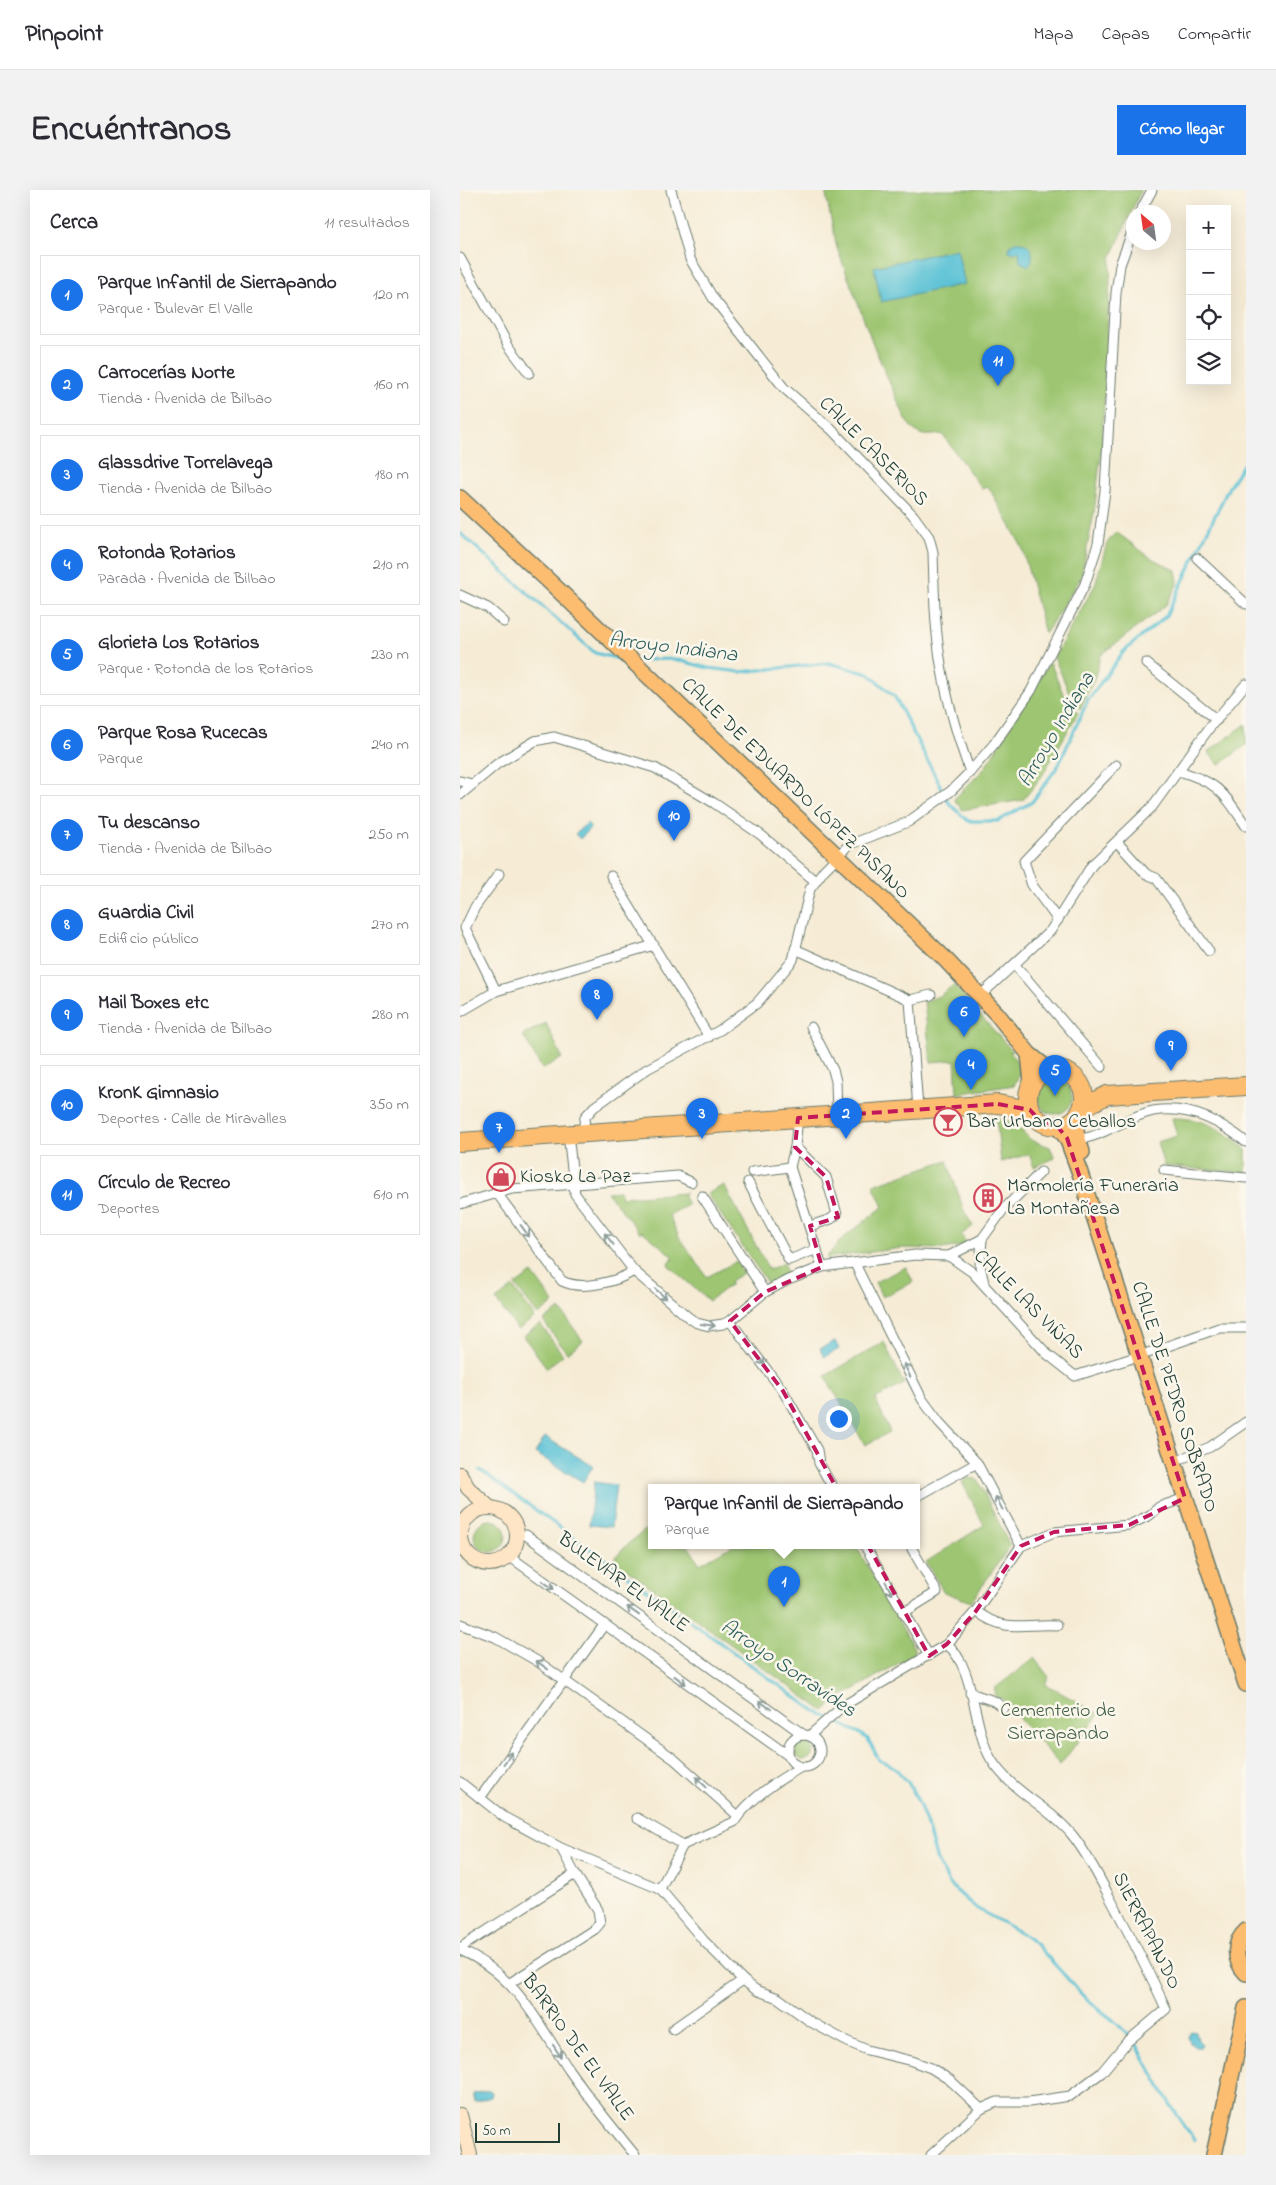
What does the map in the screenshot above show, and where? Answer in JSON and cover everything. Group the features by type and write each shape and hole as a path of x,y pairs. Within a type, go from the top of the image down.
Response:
{"highway":[{"path":"998,1104 1030,1086 1043,1073 1049,1070 1068,1072 1081,1086 1107,1095 1246,1086"},
{"path":"1030,1086 1030,1110"},
{"path":"1080,1112 1084,1101 1081,1086"},
{"path":"460,1142 998,1104 1030,1110 1041,1122 1057,1126 1072,1121 1080,1112 1107,1095"}],"main road":[{"name":"CALLE DE EDUARDO LÓPEZ PISANO","path":"462,504 623,652 836,857 980,996 1029,1054 1049,1070"},
{"path":"1029,1054 1030,1086"},
{"name":"CALLE DE PEDRO SOBRADO","path":"1080,1112 1077,1138 1116,1250 1185,1498 1246,1684"},
{"name":"CALLE DE PEDRO SOBRADO","path":"1057,1126 1067,1138 1182,1458 1246,1655"},
{"path":"460,1474 468,1488 490,1508"},
{"path":"468,1488 472,1513"},
{"path":"490,1508 498,1509 512,1519 517,1535 514,1550 509,1556 503,1561 488,1564 480,1563 464,1555 460,1538 466,1520 472,1513 490,1508"},
{"path":"1246,1931 1236,1948 1240,1965 1246,1973"},
{"path":"1214,2155 1246,2008"},
{"path":"1224,2155 1246,2050"},
{"path":"460,2115 470,2155"}],"street":[{"name":"CALLE CASERIOS","path":"671,190 690,259 713,298 784,388 831,429 864,462 913,515 929,537 933,552 937,641 943,681 956,732 970,772"},
{"path":"1144,205 1152,190"},
{"path":"1041,1172 1003,1210 982,1239 950,1256 915,1254 855,1264 822,1267 788,1280 765,1292 730,1321 716,1326 697,1323 634,1271 575,1194 572,1184 575,1134 585,1117 594,1107 647,1069 709,1037 740,1018 757,1003 786,970 796,949 804,906 815,881 836,857 849,845 908,822 938,801 970,772 994,744 1031,691 1086,584 1094,562 1103,516 1116,293 1120,264 1126,248"},
{"path":"460,258 508,345 529,374"},
{"path":"1197,558 1245,602"},
{"path":"460,595 488,608 504,622"},
{"path":"1146,663 1217,720"},
{"path":"980,996 1043,938 1058,920 1082,878 1092,865 1152,807 1246,684"},
{"path":"460,795 497,764 535,741 554,737 655,768 714,803 761,836 815,881"},
{"path":"1058,920 1032,885 1024,860 1116,765"},
{"path":"1179,771 1204,779 1216,786 1225,795 1246,826"},
{"path":"460,781 472,784"},
{"path":"1117,842 1146,874 1156,878 1209,951"},
{"path":"496,991 465,928 479,901 499,874"},
{"path":"611,876 709,1037"},
{"path":"460,1012 496,991 654,945"},
{"path":"796,949 910,1000 931,995"},
{"path":"1015,965 1102,1067"},
{"path":"910,1000 918,1109"},
{"path":"811,1027 833,1070 836,1081 837,1115"},
{"path":"1077,1138 1088,1138 1140,1115 1163,1110 1189,1112 1209,1118 1227,1127 1246,1142"},
{"path":"798,1118 795,1147 790,1167 822,1267"},
{"path":"795,1147 826,1176 837,1214 831,1219 810,1226"},
{"path":"752,1172 790,1167"},
{"path":"1164,1170 1246,1178"},
{"path":"460,1204 512,1188 678,1176 692,1182"},
{"path":"748,1182 789,1260 817,1249"},
{"path":"496,1192 562,1281 577,1286 624,1278 634,1271"},
{"path":"702,1196 765,1292"},
{"path":"982,1239 980,1266 985,1285"},
{"name":"CALLE LAS VIÑAS","path":"950,1256 964,1264 1047,1354 1075,1376 1144,1355"},
{"path":"855,1264 922,1399 939,1422 977,1463 1022,1546"},
{"path":"730,1321 783,1391 817,1450 819,1463 831,1484"},
{"path":"1144,1355 1220,1328 1246,1328"},
{"path":"1182,1458 1210,1447 1246,1422"},
{"path":"920,1495 977,1463"},
{"path":"782,1779 790,1758 791,1742 822,1726 837,1710 947,1644 976,1611 1022,1546 1054,1532 1129,1525 1150,1515 1160,1507 1185,1498"},
{"name":"BULEVAR EL VALLE","path":"517,1535 526,1535 532,1539 819,1744"},
{"path":"867,1549 929,1656"},
{"path":"903,1614 937,1592 912,1549"},
{"path":"509,1556 801,1767"},
{"path":"976,1611 993,1622 1029,1627 1045,1624 1057,1625"},
{"path":"460,1624 509,1644 563,1681 674,1759 737,1815"},
{"path":"480,1798 604,1625"},
{"name":"SIERRAPANDO","path":"947,1644 960,1658 983,1739 991,1758 1004,1777 1057,1819 1074,1837 1098,1875 1144,1962 1166,2009 1127,2042 1101,2073 1070,2096 1029,2102 997,2102 981,2109"},
{"path":"970,1693 994,1701 1004,1708"},
{"path":"660,1889 683,1845 734,1822 737,1815 757,1797 801,1767 810,1767 817,1761 821,1753 819,1744 822,1726"},
{"path":"460,1782 504,1816 561,1848 660,1889 704,1941 742,1980 756,1990 778,1998 811,2022 846,2041 867,2050 912,2061 931,2068 950,2080 981,2109 931,2155"},
{"path":"637,1818 683,1845"},
{"path":"510,1983 596,1929 600,1923 601,1918 598,1910 561,1848"},
{"path":"460,1949 575,1874"},
{"name":"BARRIO DE EL VALLE","path":"460,1949 510,1983 590,2099 635,2155"},
{"path":"673,2030 742,1980"}],"highlighted area":[{"path":"998,1104 1030,1110 1041,1122 1057,1126 1067,1138 1080,1173 1185,1498 1129,1525 1054,1532 1021,1546 976,1611 947,1644 929,1656 783,1391 730,1321 765,1292 822,1267 810,1226 838,1217 826,1177 795,1147 798,1118"}],"green space":[{"path":"825,190 1141,190 1134,205 1126,205 1126,224 1111,258 1102,445 1094,513 1081,578 1045,634 1022,547 988,486 982,489 942,434 923,435 915,431 907,422 875,349 837,248"},
{"path":"1116,532 1151,558 1176,570 1178,583 1166,605 1101,655 1094,679 1080,709 1071,697 1054,657 1095,585 1107,543"},
{"path":"1050,662 1062,691 1078,713 1042,776 1023,800 962,810 954,799 984,769"},
{"path":"1246,724 1246,745 1219,765 1208,752"},
{"path":"954,985 1012,1051 1011,1053 1020,1066 1019,1076 1014,1085 957,1094 955,1060 931,1062 924,1002 939,996"},
{"path":"546,1023 562,1058 542,1069 523,1035"},
{"path":"1055,1080 1067,1085 1072,1097 1067,1109 1055,1114 1043,1109 1038,1097 1043,1085"},
{"path":"996,1117 1003,1121 1012,1121 1031,1140 1050,1147 1055,1158 1034,1167 1029,1154 1001,1162"},
{"path":"1172,1118 1203,1122 1230,1136 1246,1150 1246,1173 1164,1166 1157,1142 1177,1136"},
{"path":"947,1160 964,1211 973,1226 961,1235 968,1245 942,1249 902,1248 826,1258 842,1239 883,1207 873,1185"},
{"path":"724,1185 769,1270 783,1263 787,1273 768,1284 707,1194"},
{"path":"620,1191 621,1197 686,1193 683,1195 688,1205 669,1215 679,1237 707,1277 737,1261 743,1273 730,1281 731,1284 709,1301 668,1265 674,1257 642,1231 640,1233 607,1192"},
{"path":"906,1267 913,1282 882,1297 875,1282"},
{"path":"532,1273 554,1303 538,1315 515,1285"},
{"path":"513,1287 535,1317 518,1330 496,1300"},
{"path":"560,1309 583,1341 567,1353 543,1321"},
{"path":"540,1324 563,1355 547,1368 523,1336"},
{"path":"884,1342 904,1384 875,1399 890,1432 865,1445 825,1376"},
{"path":"968,1478 976,1479 979,1482 1010,1546 971,1602 944,1592 926,1562 984,1525 962,1482"},
{"path":"490,1520 502,1524 506,1536 502,1548 490,1552 478,1548 474,1536 478,1524"},
{"path":"648,1527 648,1549 690,1549 700,1564 727,1549 858,1549 915,1650 913,1655 841,1697 824,1711 613,1560 628,1544"},
{"name":"Cementerio de Sierrapando","path":"1034,1658 1049,1677 1045,1684 1099,1714 1060,1765 1001,1698 998,1699 994,1694 996,1692 994,1689"},
{"path":"804,1742 810,1745 813,1751 810,1757 804,1760 798,1757 795,1751 798,1745"}],"water":[{"path":"1015,242 1024,243 1030,249 1032,257 1029,266 1020,262 1019,251 1014,253 1009,251 1009,246"},
{"path":"957,249 965,284 881,302 874,267"},
{"path":"587,823 591,827 580,839 575,834"},
{"path":"835,1341 839,1349 824,1357 820,1349"},
{"path":"545,1437 593,1466 583,1482 535,1453"},
{"path":"594,1482 616,1485 611,1527 589,1525"},
{"path":"1191,2031 1196,2032 1198,2040 1202,2044 1201,2047 1195,2047 1190,2043 1188,2037"},
{"path":"489,2090 492,2092 491,2097 475,2102 473,2094"}],"waterway":[{"name":"Arroyo Indiana","path":"640,660 674,659 708,668 740,672 829,663 869,674 895,697 949,803 968,821 998,821 1032,802 1058,766 1088,700 1124,651 1166,616 1229,487 1246,460"},
{"name":"Arroyo Indiana","path":"460,533 595,653 623,660"},
{"name":"Arroyo Sorravides","path":"480,1470 815,1711 868,1739 879,1760 894,1767 908,1782 926,1822 937,1861 951,1886 976,1908 1021,1933 1037,1945 1087,2000 1113,2020 1134,2040 1170,2104 1194,2140"}],"place":[{"name":"Círculo de Recreo","path":"998,386"},
{"name":"KronK Gimnasio","path":"674,841"},
{"name":"Guardia Civil","path":"597,1020"},
{"name":"Parque Rosa Rucecas","path":"964,1037"},
{"name":"Mail Boxes etc","path":"1171,1071"},
{"name":"Rotonda Rotarios","path":"971,1090"},
{"name":"Glorieta Los Rotarios","path":"1055,1096"},
{"name":"Bar Urbano Ceballos","path":"948,1122"},
{"name":"Glassdrive Torrelavega","path":"702,1139"},
{"name":"Carrocerías Norte","path":"846,1139"},
{"name":"Tu descanso","path":"499,1153"},
{"name":"Kiosko La Paz","path":"501,1177"},
{"name":"Marmolería Funeraria La Montañesa","path":"988,1198"},
{"name":"Parque Infantil de Sierrapando","path":"784,1607"}]}
